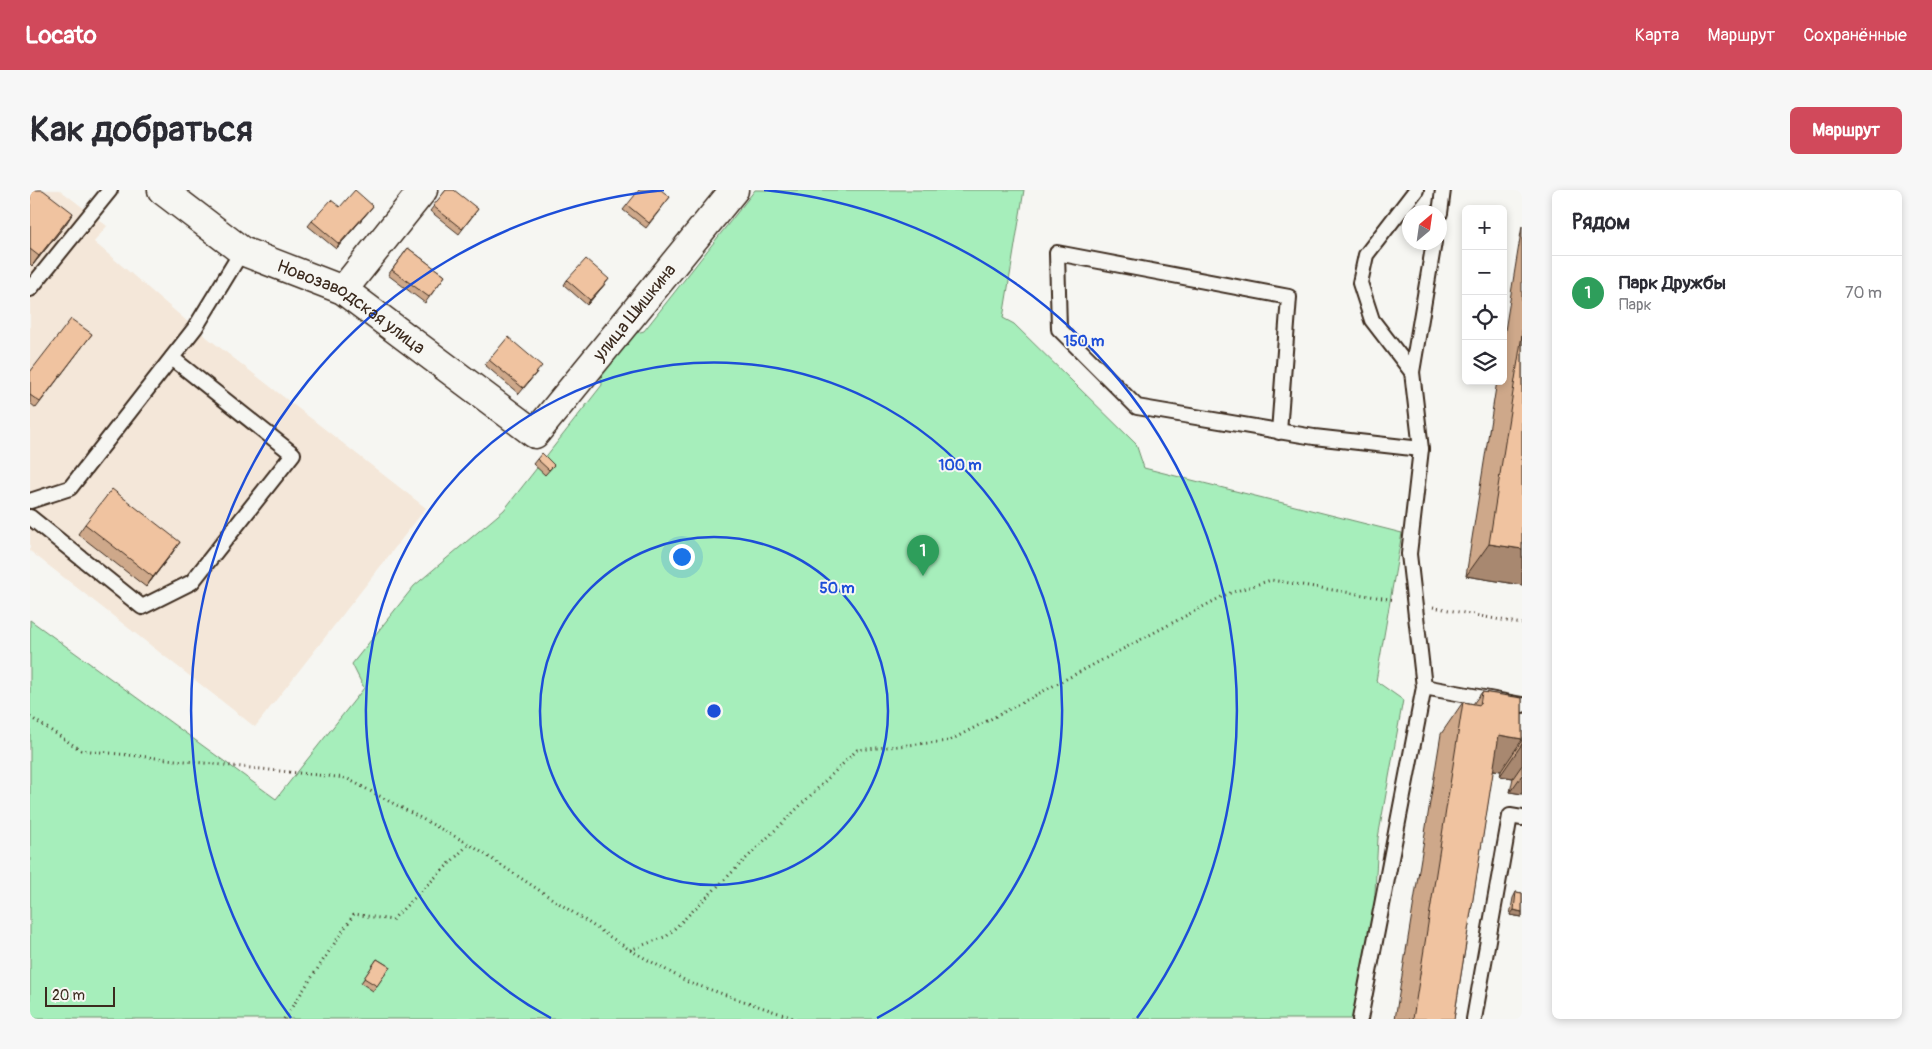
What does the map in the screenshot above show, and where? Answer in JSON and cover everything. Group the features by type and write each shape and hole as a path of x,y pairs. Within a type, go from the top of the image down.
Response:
{"street":[{"name":"Новозаводская улица","path":"162,190 242,250 343,290 535,434"},
{"path":"343,290 424,190"},
{"name":"улица Шишкина","path":"535,434 734,190"}],"lane":[{"path":"30,289 110,190"},
{"path":"1412,372 1372,320 1360,283 1366,256 1416,190"},
{"path":"1441,205 1444,190"},
{"path":"30,501 70,488 196,328 242,250"},
{"path":"1360,1019 1424,687 1409,554 1421,450 1412,372 1433,250"},
{"path":"1279,432 1289,296 1057,253 1059,329 1137,407 1279,432 1314,438 1421,450"},
{"path":"30,517 142,607 192,582 292,454 172,358"},
{"path":"1424,687 1522,705"},
{"path":"1474,1019 1510,816 1522,818"}],"path":[{"path":"630,950 667,936 857,750 949,741 1227,594 1271,580 1415,603 1522,624"},
{"path":"30,717 81,750 346,778 468,844 630,950 688,982 796,1019"},
{"path":"284,1019 354,914 392,920 468,844"}],"shaded area":[{"path":"30,190 60,190 107,226 94,242 195,328 426,508 255,727 30,551"}],"green space":[{"path":"755,190 1024,190 1003,318 1014,324 1136,444 1144,468 1402,533 1376,681 1403,700 1378,838 1368,1019 30,1019 30,620 276,799 364,688 352,664 414,586 504,510 602,385 600,371 629,335 644,331"}],"building":[{"path":"30,190 43,190 73,213 39,256 30,249"},
{"path":"355,190 373,206 339,244 312,221 331,200 340,207"},
{"path":"446,190 454,190 478,209 462,229 433,206"},
{"path":"639,190 661,190 670,197 649,223 627,205"},
{"path":"408,248 445,276 429,297 392,270"},
{"path":"586,259 609,279 590,300 567,280"},
{"path":"71,319 92,334 40,402 30,395 30,372"},
{"path":"1522,335 1522,549 1489,544"},
{"path":"508,337 542,366 523,388 489,360"},
{"path":"542,453 554,465 549,470 537,459"},
{"path":"112,489 180,542 153,577 85,524"},
{"path":"1482,692 1522,698 1522,739 1499,735 1454,1019 1413,1019 1463,702 1480,705"},
{"path":"1516,892 1522,893 1522,912 1514,910"},
{"path":"377,959 390,967 377,986 364,978"}],"place":[{"name":"Парк Дружбы","path":"923,576"}]}
